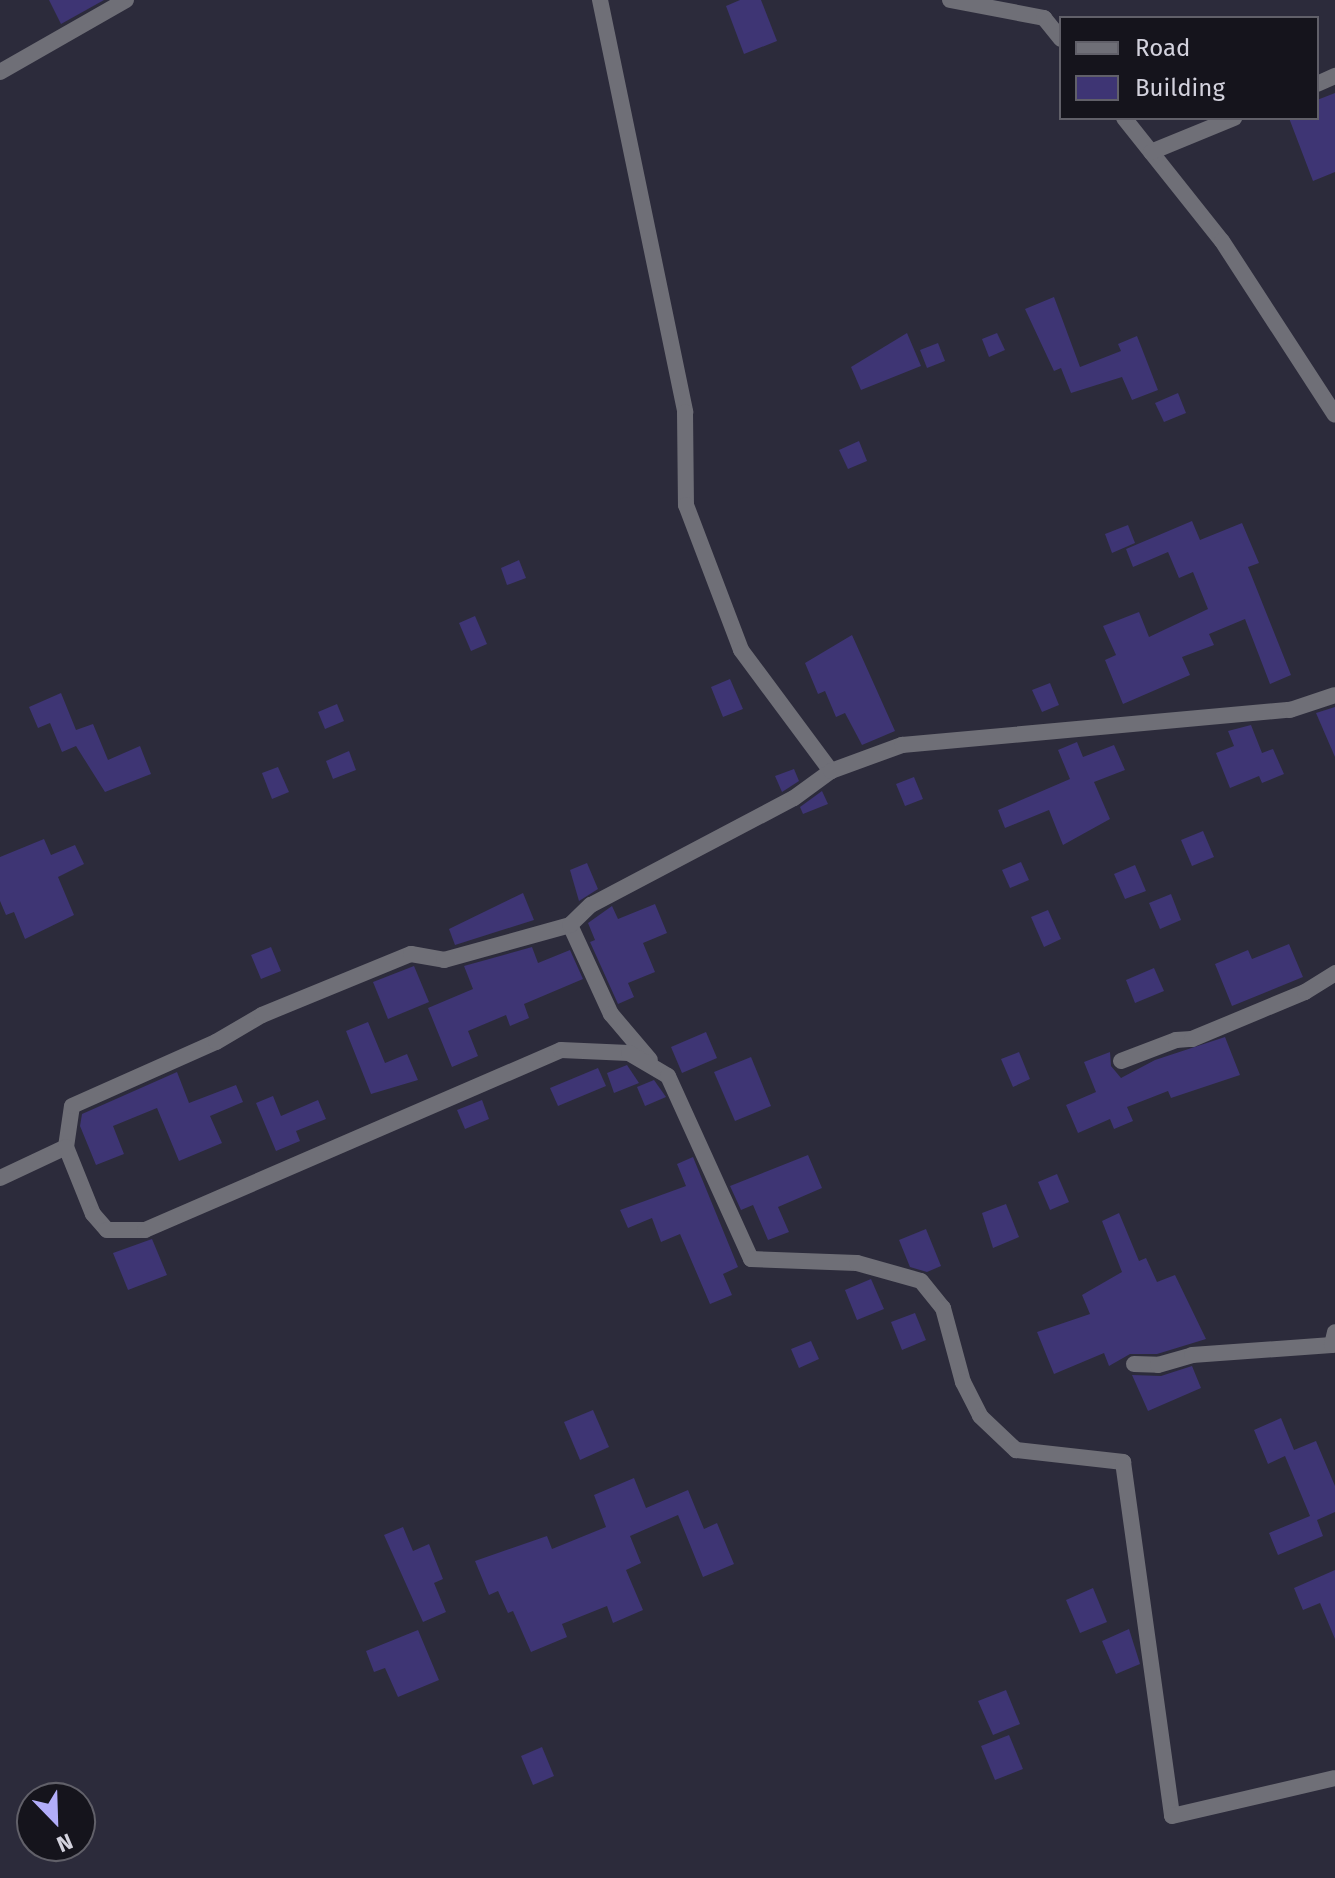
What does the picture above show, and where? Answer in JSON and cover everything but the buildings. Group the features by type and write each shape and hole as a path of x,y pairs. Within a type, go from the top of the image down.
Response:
{"street":[{"path":"0,72 126,0"},
{"path":"600,0 685,412 686,505 741,650 831,771"},
{"path":"950,0 1044,18 1059,37"},
{"path":"1126,120 1222,241 1335,415"},
{"path":"1151,152 1229,120"},
{"path":"1335,695 1290,710 902,745 831,771 794,798 591,905 570,925 444,960 411,954 262,1015 216,1042 72,1106 66,1147 93,1214 107,1230 145,1230 561,1050 629,1053 668,1076 751,1259 857,1263 921,1281 943,1308 963,1382 980,1416 1016,1450 1123,1462 1172,1816 1335,1778"},
{"path":"570,925 611,1014 656,1067"},
{"path":"1121,1061 1176,1040 1192,1039 1305,992 1335,973"},
{"path":"0,1178 66,1147"},
{"path":"1134,1364 1158,1365 1192,1355 1332,1345 1335,1332"}]}
